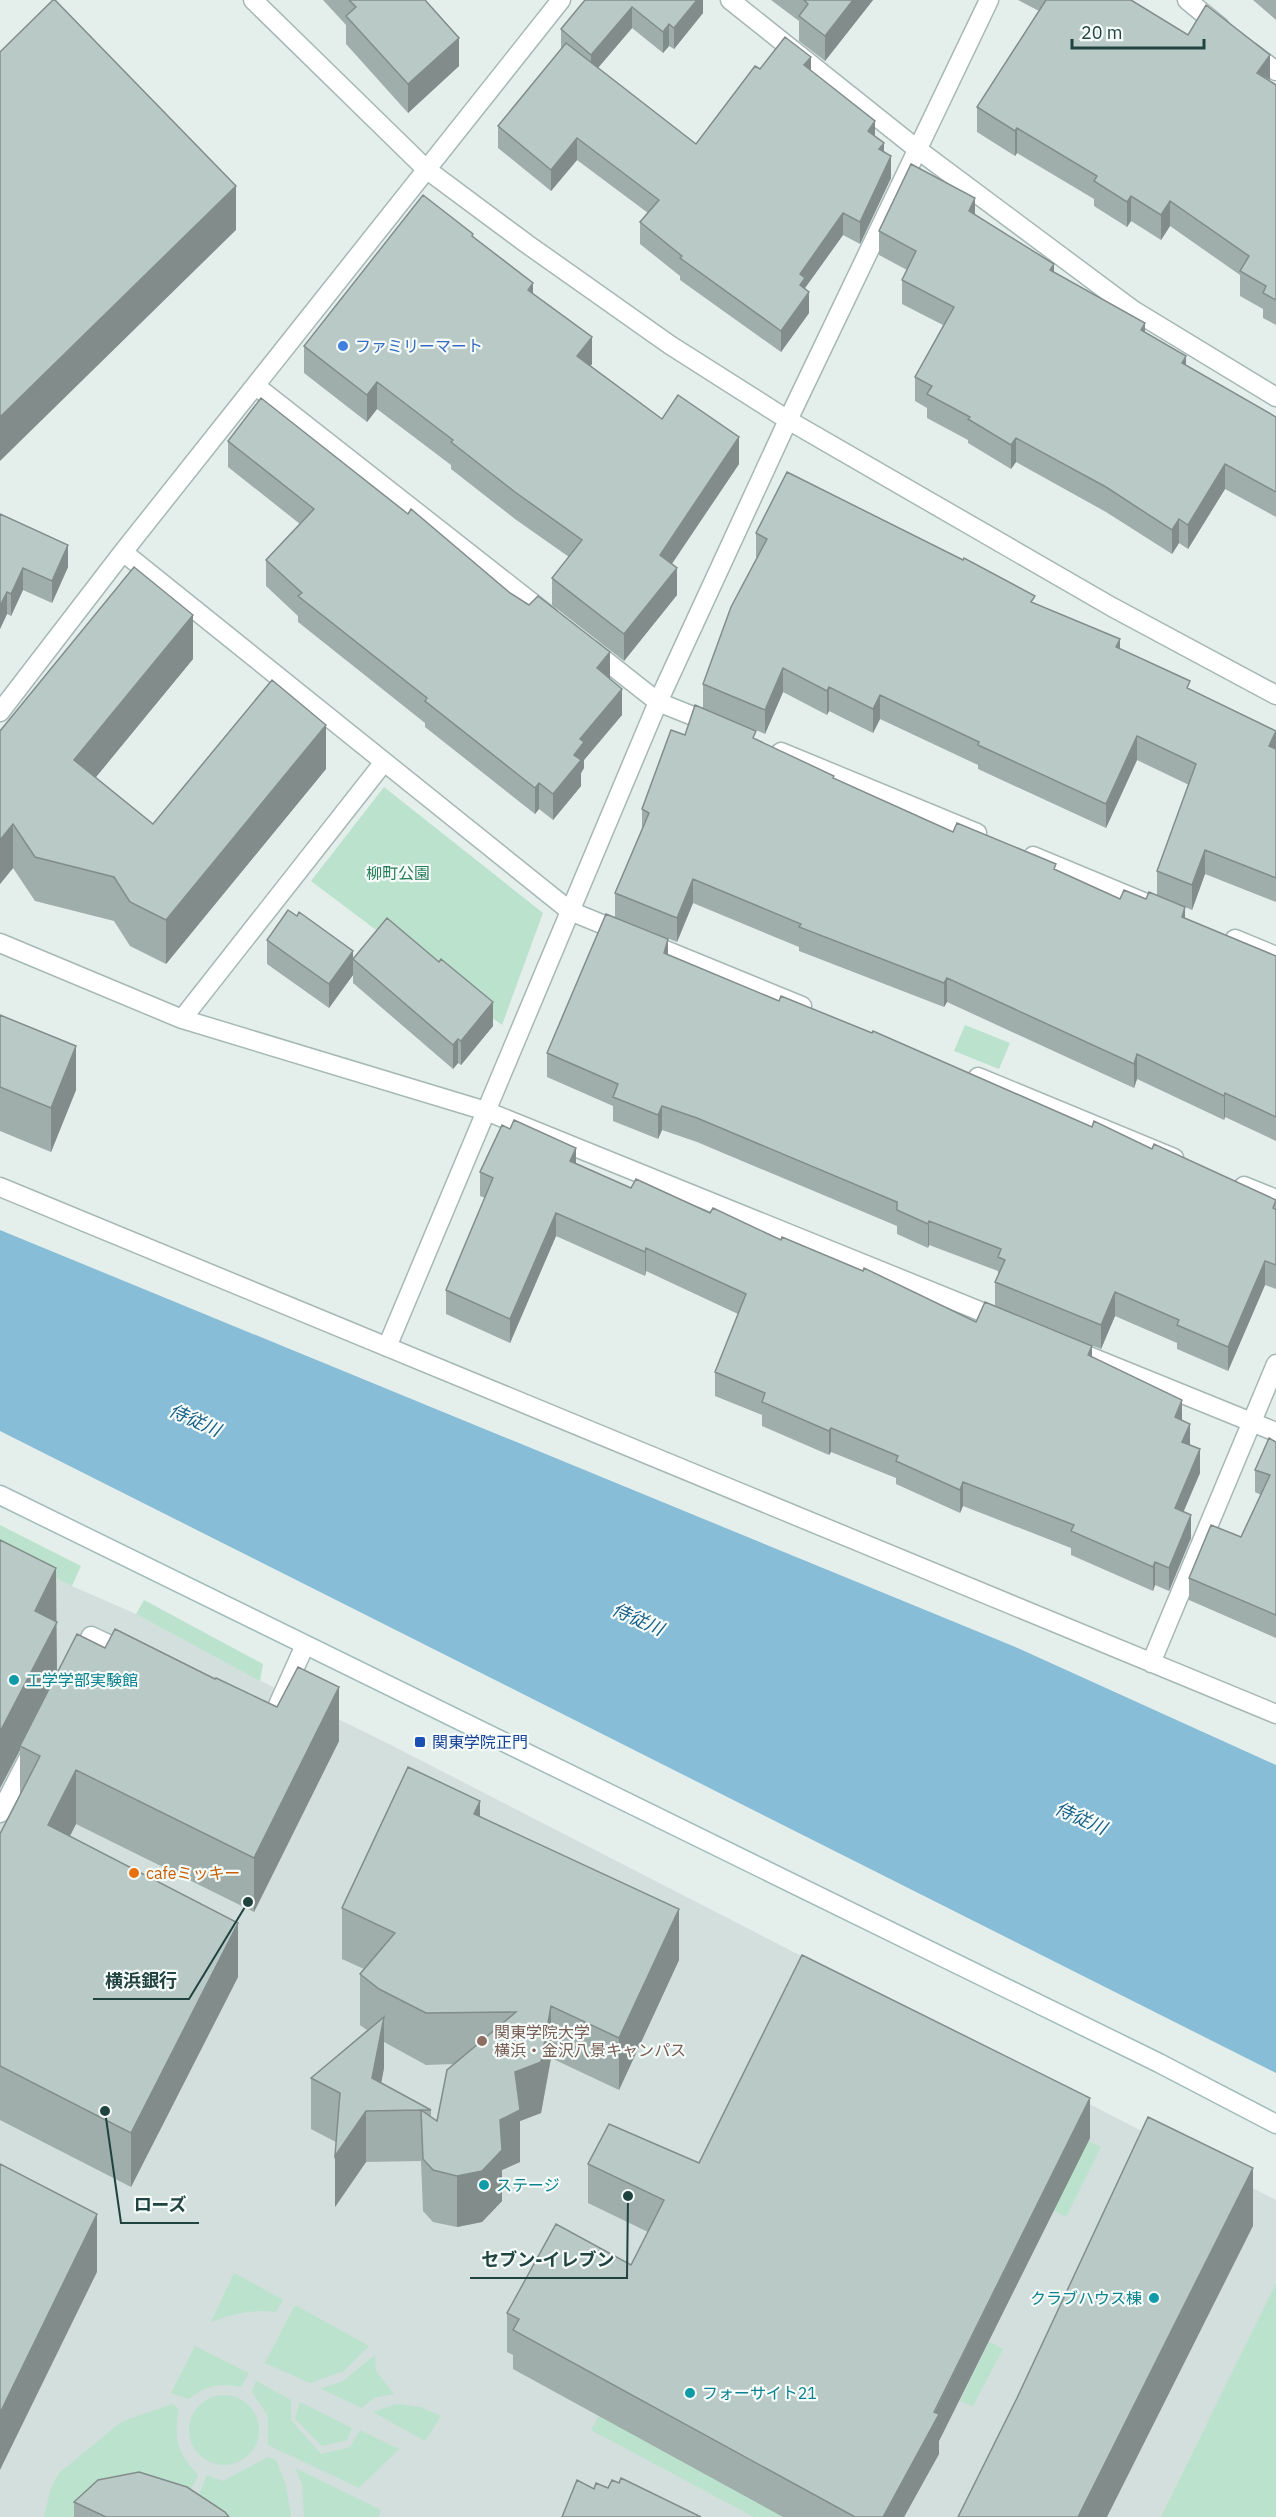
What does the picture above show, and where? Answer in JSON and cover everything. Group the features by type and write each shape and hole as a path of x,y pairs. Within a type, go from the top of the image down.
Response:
{"street":[{"path":"253,0 426,169 670,345 788,420 1112,607 1276,695"},
{"path":"0,712 123,552 561,0"},
{"path":"730,0 917,149 1133,310 1276,397"},
{"path":"387,1347 658,702 788,420 989,0"},
{"path":"1187,0 1276,71"},
{"path":"256,386 658,702 724,729"},
{"path":"123,552 570,911 824,1014"},
{"path":"769,747 989,838"},
{"path":"182,1019 384,762"},
{"path":"1011,847 1166,911"},
{"path":"1221,933 1276,956"},
{"path":"0,943 182,1019 486,1111 1019,1328"},
{"path":"956,1069 1188,1163"},
{"path":"1232,1181 1276,1199"},
{"path":"0,1187 1276,1714"},
{"path":"1053,1341 1276,1432"},
{"path":"1151,1663 1276,1364"},
{"path":"0,1495 1159,2063 1276,2124"},
{"path":"70,1677 91,1636 144,1662"},
{"path":"248,1714 269,1725 305,1645"},
{"path":"0,1813 38,1740"}],"shaded area":[{"name":"関東学院大学 横浜・金沢八景キャンパス","path":"0,1550 72,1586 136,1614 261,1681 389,1744 1276,2200 1276,2517 0,2517"}],"green space":[{"name":"柳町公園","path":"384,787 543,913 502,1025 311,881"},
{"path":"965,1025 1010,1043 999,1069 954,1051"},
{"path":"0,1525 81,1566 72,1586 0,1550"},
{"path":"144,1600 263,1664 260,1681 136,1614"},
{"path":"1088,2141 1101,2147 1066,2217 1054,2211"},
{"path":"234,2273 283,2300 276,2312 243,2313 211,2322"},
{"path":"1276,2283 1276,2517 1161,2517"},
{"path":"295,2305 369,2346 344,2371 310,2383 265,2363"},
{"path":"989,2342 1003,2349 973,2406 960,2401"},
{"path":"195,2346 249,2373 241,2387 213,2386 188,2399 171,2393"},
{"path":"375,2355 376,2371 394,2394 374,2398 362,2408 321,2389 343,2381"},
{"path":"256,2381 291,2400 291,2420 321,2454 350,2447 360,2430 399,2449 359,2488 268,2445 268,2416 252,2392"},
{"path":"224,2395 237,2398 249,2405 256,2417 259,2430 256,2443 249,2455 237,2462 224,2465 211,2462 199,2455 192,2443 189,2430 192,2417 199,2405 211,2398"},
{"path":"300,2402 352,2428 347,2440 322,2446 295,2419"},
{"path":"172,2404 178,2408 178,2444 198,2475 181,2510 85,2517 44,2517 51,2488 59,2473 121,2422"},
{"path":"396,2404 420,2407 441,2416 425,2441 373,2412"},
{"path":"599,2416 785,2517 754,2517 591,2430"},
{"path":"268,2457 276,2460 286,2485 291,2517 195,2517 191,2514 207,2475 223,2481"},
{"path":"295,2468 381,2510 378,2517 304,2517 302,2484"}],"water":[{"name":"侍従川","path":"0,1230 1013,1646 1276,1765 1276,2073 0,1431"}],"building":[{"path":"53,0 236,186 0,417 0,52"},
{"path":"349,0 425,0 459,38 408,84 346,16 356,7"},
{"path":"585,0 697,0 674,28 669,24 663,32 632,7 591,55 561,29"},
{"path":"804,0 853,0 825,36 799,16 808,4"},
{"path":"1046,0 1131,0 1188,35 1206,5 1270,55 1257,73 1276,85 1276,300 1263,293 1266,286 1240,271 1249,256 1170,201 1161,215 1131,196 1127,202 1094,181 1097,176 1017,128 1015,131 977,107"},
{"path":"785,37 811,57 804,65 875,121 868,131 884,143 879,149 891,156 860,222 843,213 800,274 805,278 800,285 809,292 781,331 680,258 682,256 640,222 659,200 577,138 551,170 498,126 566,43 696,144 755,66 760,69"},
{"path":"911,164 975,198 969,211 1054,264 1050,270 1145,323 1141,330 1186,356 1182,363 1276,417 1276,492 1225,464 1188,525 1179,519 1172,530 1106,487 1016,438 1011,445 968,419 970,417 927,394 932,386 915,377 954,307 902,280 916,251 879,231"},
{"path":"423,195 533,283 528,290 592,337 577,356 662,419 678,395 739,437 660,555 677,568 624,634 552,578 582,540 515,492 451,442 453,440 377,382 367,395 304,346"},
{"path":"261,398 408,514 411,509 510,593 529,605 538,596 610,652 597,668 622,689 580,739 584,742 574,755 581,760 553,794 539,783 535,788 425,701 427,698 298,596 302,593 266,560 314,509 228,441"},
{"path":"787,472 963,560 964,558 1035,596 1031,602 1120,639 1116,647 1190,681 1187,688 1276,731 1269,746 1276,749 1276,878 1205,850 1192,885 1157,871 1196,764 1137,736 1106,804 978,745 979,742 880,695 873,709 829,687 827,691 783,668 765,710 703,684 731,607 767,539 756,533"},
{"path":"0,514 68,545 52,581 23,568 11,594 7,592 0,606"},
{"path":"134,567 193,615 74,760 153,824 272,680 326,725 166,920 130,902 114,877 35,857 13,824 0,840 0,731"},
{"path":"695,705 756,731 753,738 834,776 833,778 953,832 957,823 1056,864 1054,869 1120,899 1124,890 1146,899 1149,892 1185,907 1182,917 1276,956 1276,1117 1225,1093 1224,1096 1137,1054 1134,1064 947,978 944,983 799,927 801,924 693,879 677,918 615,893 649,813 642,809 671,730 685,735"},
{"path":"288,910 297,916 299,912 353,951 329,984 267,940"},
{"path":"606,914 668,939 664,953 779,1001 781,996 872,1033 873,1031 1092,1127 1094,1121 1152,1149 1154,1144 1276,1200 1273,1208 1276,1210 1276,1265 1265,1261 1228,1347 1177,1325 1179,1320 1115,1292 1101,1325 995,1282 1005,1260 998,1257 1001,1249 929,1221 928,1224 897,1210 897,1202 697,1118 662,1106 658,1115 613,1097 618,1084 547,1053"},
{"path":"387,918 439,962 441,959 493,1002 461,1041 458,1039 453,1045 353,959"},
{"path":"0,1015 76,1046 51,1108 0,1087"},
{"path":"514,1120 576,1148 570,1161 631,1188 636,1179 710,1213 713,1208 781,1240 782,1237 863,1271 864,1268 976,1322 985,1302 1092,1346 1088,1355 1182,1400 1175,1417 1190,1424 1182,1442 1200,1449 1175,1508 1191,1515 1169,1568 1155,1562 1153,1567 1071,1531 1074,1525 963,1482 960,1490 896,1461 898,1456 831,1428 829,1431 762,1402 765,1393 715,1372 746,1294 646,1248 645,1252 556,1213 510,1319 446,1290 493,1178 480,1172 502,1125 510,1129"},
{"path":"1269,1438 1276,1442 1276,1615 1189,1578 1211,1525 1241,1537 1270,1475 1255,1470"},
{"path":"0,1540 56,1568 35,1611 57,1622 0,1732"},
{"path":"115,1629 277,1707 298,1667 339,1687 254,1858 76,1770 48,1825 238,1923 131,2133 0,2066 0,1834 40,1756 20,1746 77,1634 105,1648"},
{"path":"408,1767 480,1801 474,1814 679,1909 619,2038 551,2006 541,2062 515,2072 520,2110 500,2120 502,2150 482,2171 457,2176 433,2170 423,2159 421,2110 437,2121 447,2070 516,2012 426,2013 379,1989 360,1974 395,1933 342,1908"},
{"path":"802,1955 1090,2098 934,2412 939,2414 883,2517 855,2517 513,2330 519,2319 507,2313 556,2224 631,2265 664,2200 588,2164 609,2124 699,2163"},
{"path":"384,2017 372,2078 431,2110 366,2111 335,2156 340,2093 311,2078"},
{"name":"クラブハウス棟","path":"1148,2117 1253,2168 1078,2517 958,2517 1017,2398"},
{"path":"0,2164 97,2214 0,2413"},
{"path":"139,2472 187,2487 229,2517 106,2517 74,2502 98,2480"},
{"path":"621,2478 701,2517 562,2517 577,2480 594,2489 596,2483 608,2488 612,2480 619,2483"}],"place":[{"name":"ファミリーマート","path":"343,346"},
{"name":"工学学部実験館","path":"14,1680"},
{"name":"関東学院正門","path":"420,1742"},
{"name":"cafeミッキー","path":"134,1873"},
{"name":"横浜銀行","path":"248,1902"},
{"name":"関東学院大学 横浜・金沢八景キャンパス","path":"482,2041"},
{"name":"ローズ","path":"105,2111"},
{"name":"ステージ","path":"484,2185"},
{"name":"セブン-イレブン","path":"628,2196"},
{"name":"クラブハウス棟","path":"1154,2298"},
{"name":"フォーサイト21","path":"690,2393"}]}
